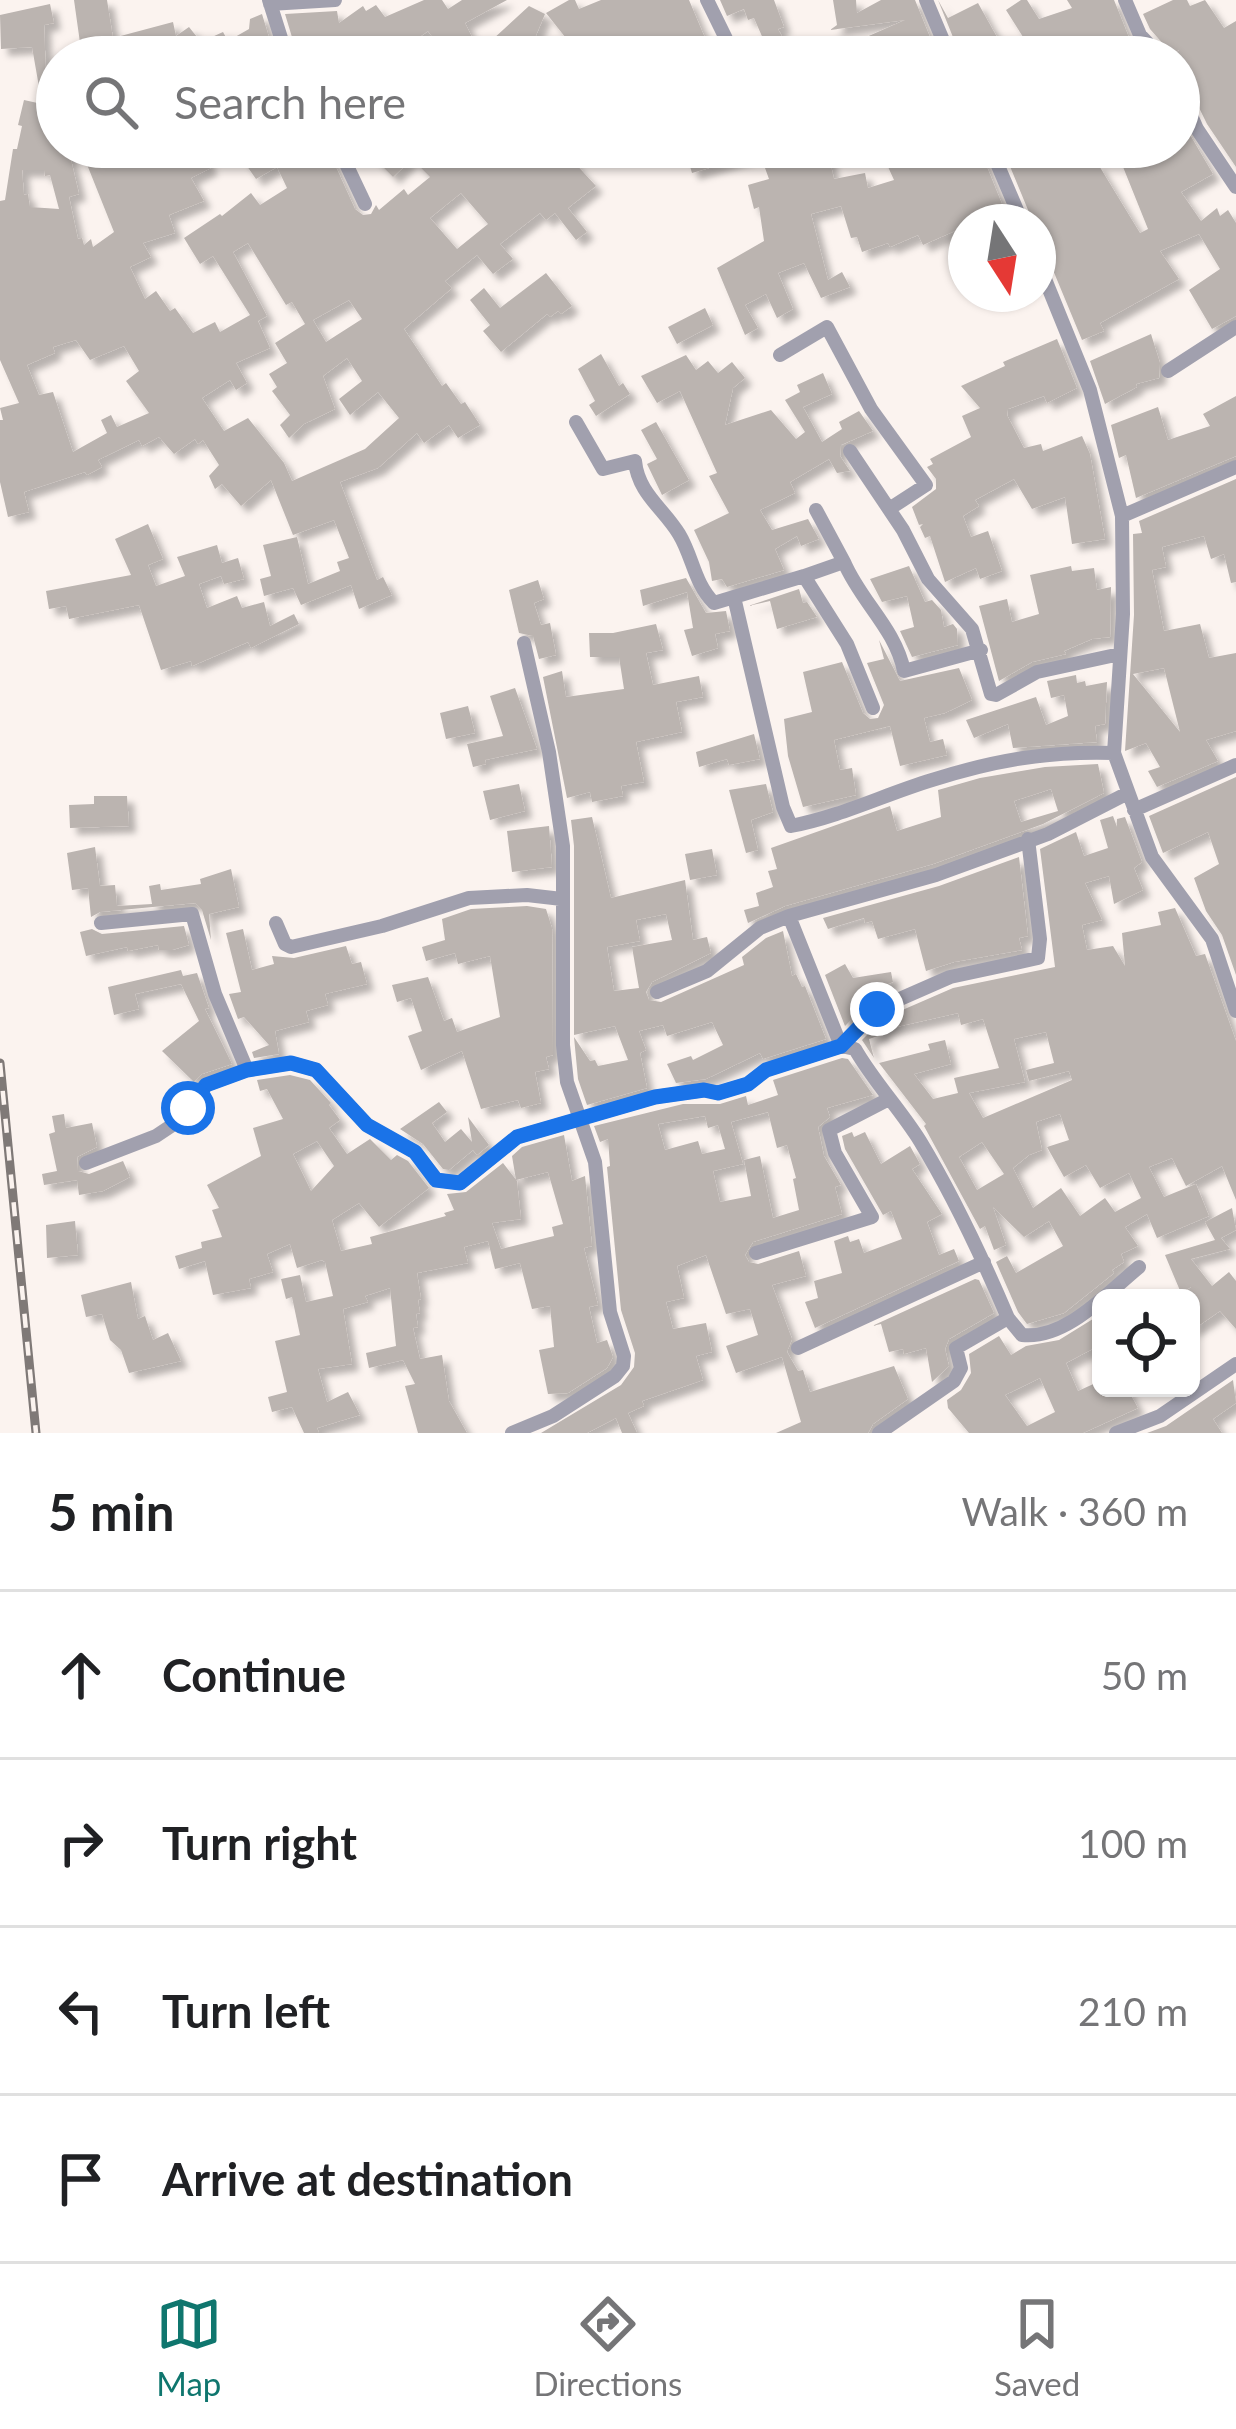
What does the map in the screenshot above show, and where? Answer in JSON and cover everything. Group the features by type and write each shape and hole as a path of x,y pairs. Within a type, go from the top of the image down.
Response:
{"street":[{"path":"280,36 269,2 334,0"},
{"path":"706,0 724,36"},
{"path":"926,0 941,36"},
{"path":"1125,0 1142,36"},
{"path":"1200,133 1236,187"},
{"path":"348,168 365,204"},
{"path":"999,168 1014,204"},
{"path":"1056,306 1090,390 1122,516 1114,753 1151,857 1212,939 1236,1011"},
{"path":"780,355 827,327 871,409 926,485 890,508"},
{"path":"1168,371 1236,327"},
{"path":"576,422 603,469 635,460 637,477 680,535 703,591 714,603 844,562"},
{"path":"850,451 890,508 928,579 966,619 981,650 993,695 1037,672 1120,654"},
{"path":"1122,516 1236,467"},
{"path":"815,511 856,592 897,644 904,671 981,650"},
{"path":"804,576 847,644 873,708"},
{"path":"734,597 791,826 843,815 968,769 1052,752 1114,753"},
{"path":"512,1433 553,1416 623,1366 610,1312 599,1187 583,1119 567,1082 559,809 524,643"},
{"path":"1134,810 1236,765"},
{"path":"657,992 707,971 760,928 937,875 1048,834 1126,794"},
{"path":"86,1163 156,1136 177,1122 206,1085 247,1070 291,1063 316,1070 367,1125 415,1152 436,1180 449,1184 460,1183 517,1137 655,1097 704,1090 718,1093 748,1084 766,1070 841,1046 877,1009 950,977 1038,958 1028,839"},
{"path":"276,923 291,947 382,926 469,898 527,895 562,899"},
{"path":"101,923 192,914 215,994 247,1070"},
{"path":"789,916 841,1046"},
{"path":"841,1046 855,1049 918,1138 1007,1318 1022,1335 1040,1337 1065,1326 1139,1267"},
{"path":"756,1253 872,1217 835,1153 829,1130 887,1100"},
{"path":"798,1348 983,1262"},
{"path":"879,1433 954,1381 961,1368 956,1348 1007,1318"},
{"path":"1116,1433 1160,1416 1236,1364"}],"building":[{"path":"74,0 107,0 113,36 79,36"},
{"path":"424,0 442,0 448,9 462,0 507,0 465,23 472,36 432,36 428,31 421,36 292,36 285,14 337,11 339,23 363,6 366,11 376,5 385,17"},
{"path":"569,0 575,0 579,9 601,0 689,0 704,36 564,36 546,13"},
{"path":"720,0 774,0 784,27 778,29 782,36 762,36 744,9 727,16"},
{"path":"833,0 856,0 857,13 881,0 915,0 930,36 869,36 905,20 830,30 837,25"},
{"path":"938,0 948,18 978,3 996,36 953,36"},
{"path":"1027,0 1039,19 1072,8 1067,0 1114,0 1128,36 1022,36 1006,10"},
{"path":"1173,0 1187,0 1190,6 1205,0 1224,28 1236,21 1236,167 1200,110 1200,36 1156,36 1143,14"},
{"path":"50,4 54,23 44,25 44,36 36,36 36,70 32,47 1,49 0,15"},
{"path":"529,6 545,14 536,36 496,36"},
{"path":"262,14 269,36 237,36 249,29 250,19"},
{"path":"173,22 176,36 120,36"},
{"path":"189,27 196,36 176,36"},
{"path":"24,100 36,103 36,168 73,168 79,194 69,197 78,239 84,245 91,239 93,247 114,232 88,168 211,168 191,178 204,201 169,215 175,233 143,243 151,257 130,267 145,299 156,291 193,333 215,322 220,332 250,315 213,256 200,264 184,238 251,193 260,205 287,188 277,168 336,168 355,209 363,215 371,214 376,205 379,210 404,189 408,195 430,177 421,168 579,168 596,186 568,208 587,232 576,240 555,213 546,220 540,213 500,244 513,259 493,274 477,255 445,281 452,288 404,329 442,386 446,383 461,404 465,402 480,425 458,438 449,425 424,443 417,433 378,468 340,482 377,580 383,577 392,595 359,609 351,585 301,605 293,588 264,596 260,579 271,576 263,545 297,537 308,584 340,571 337,562 349,558 334,520 293,535 271,480 241,506 222,484 215,489 209,476 219,465 203,440 198,444 195,439 174,454 159,437 142,446 139,440 98,460 102,467 87,475 24,492 29,512 8,517 0,482 0,408 19,403 0,360 0,201 5,200","holes":["22,170 44,170 45,176 50,175 59,209 30,207","461,193 488,224 457,249 430,218","248,243 286,305 292,302 305,324 275,343 287,363 269,374 277,387 272,391 290,415 280,425 289,438 304,424 335,409 323,376 347,358 362,381 339,399 350,415 378,392 399,418 365,449 292,481 284,463 248,418 224,431 202,398 230,380 236,390 247,383 236,363 270,348 258,321 267,316 233,252","349,300 362,319 326,342 313,320","76,340 90,360 124,346 139,371 126,381 149,413 117,427 111,415 101,420 107,433 73,452 53,392 39,395 27,365 55,353 53,347"]},
{"path":"1200,152 1213,174 1181,192 1201,221 1217,208 1220,216 1228,210 1236,223 1236,316 1212,329 1189,290 1220,269 1199,234 1160,251 1179,279 1100,323 1104,331 1082,340 1056,277 1056,204 1026,204 1011,168 1100,168 1140,233 1148,229 1123,168 1200,168"},
{"path":"248,168 275,168 256,179"},
{"path":"765,168 832,168 834,179 865,173 868,188 894,180 889,168 987,168 1002,204 948,204 948,234 923,245 918,235 862,252 857,237 851,238 841,206 811,214 828,280 842,272 850,287 821,298 804,263 778,273 793,309 777,318 766,294 745,305 758,328 745,335 717,268 764,241 759,207 754,209 748,185 769,179"},
{"path":"546,273 572,306 561,314 547,314 501,352 483,331 490,325 470,300 484,288 500,308"},
{"path":"705,308 713,325 677,344 668,327"},
{"path":"1151,334 1160,363 1159,378 1136,384 1105,404 1090,361"},
{"path":"1057,339 1077,388 1047,403 1044,396 1008,409 1007,415 1024,448 1041,444 1043,451 1082,436 1090,454 1105,539 1072,544 1065,497 1032,509 1014,479 975,500 979,506 963,516 971,537 988,531 1002,571 980,579 976,568 945,582 930,536 925,538 912,507 936,489 936,479 927,467 933,464 930,459 971,437 962,416 980,408 961,386"},
{"path":"601,354 619,386 623,383 630,394 596,416 589,405 595,401 578,369"},
{"path":"686,355 696,370 708,361 718,373 732,362 745,378 733,388 725,425 771,410 796,439 805,432 785,400 800,392 797,385 823,373 832,394 803,407 822,442 842,429 839,422 859,411 873,431 841,445 840,456 850,471 837,473 829,459 790,482 795,493 760,510 772,530 808,519 819,539 801,546 797,536 775,549 784,570 727,587 722,579 712,581 694,530 729,513 709,476 717,473 680,391 657,403 641,376"},
{"path":"1236,396 1236,456 1136,498 1126,455 1119,458 1111,425 1158,407 1168,440 1210,426 1203,414"},
{"path":"656,422 689,480 662,495 647,464 657,459 641,430"},
{"path":"1236,479 1236,582 1231,583 1224,554 1211,559 1204,536 1162,547 1166,567 1152,570 1164,631 1200,624 1209,658 1236,653 1236,731 1206,740 1218,761 1157,787 1148,771 1160,767 1146,743 1125,751 1134,615 1133,534 1142,533 1139,521","holes":["1164,668 1180,732 1133,674"]},
{"path":"148,524 163,559 148,565 156,586 185,576 177,557 217,545 222,563 238,558 244,579 224,584 221,576 199,584 207,608 237,596 242,608 264,602 270,626 294,614 299,624 251,648 248,642 192,666 191,661 161,670 139,605 69,619 66,606 49,609 46,591 131,575 115,539"},
{"path":"909,566 925,602 932,600 941,610 944,627 953,624 957,629 958,645 912,657 900,631 914,627 907,596 882,602 870,579"},
{"path":"1071,566 1072,571 1094,568 1097,590 1111,587 1110,637 1032,662 999,681 979,606 1007,599 1012,622 1039,614 1030,575"},
{"path":"686,578 706,613 726,611 730,631 715,634 718,648 692,656 684,630 693,628 687,592 643,606 640,590"},
{"path":"538,580 544,599 534,603 541,625 550,623 556,655 539,659 533,636 519,633 509,590"},
{"path":"799,589 803,603 817,617 777,629 770,601 748,606"},
{"path":"656,624 663,650 646,653 653,685 699,676 703,697 676,702 682,732 636,742 644,782 621,786 623,796 592,802 590,792 567,798 543,677 562,671 566,697 624,689 619,657 590,657 589,633"},
{"path":"879,640 900,681 959,668 972,700 924,718 930,742 943,739 947,755 900,766 890,726 834,740 840,770 852,768 856,795 803,807 788,756 784,719 812,712 803,672 842,662 863,713 878,718 884,705 867,663 884,659"},
{"path":"1076,675 1077,683 1085,681 1086,686 1107,682 1105,724 1095,726 1097,742 1013,748 1008,724 974,738 966,720 1036,697 1046,725 1068,716 1064,695 1051,698 1047,681"},
{"path":"515,688 537,749 473,767 467,744 503,736 490,696"},
{"path":"468,706 475,733 446,739 440,713"},
{"path":"754,734 760,759 729,765 727,759 699,767 696,752"},
{"path":"1098,764 1104,793 1043,824 933,864 785,906 748,923 744,910 759,906 756,893 773,887 768,871 777,869 771,848 890,806 897,831 941,817 938,790 1045,767","holes":["1051,789 1058,811 1021,822 1014,801"]},
{"path":"1236,777 1236,975 1194,878 1219,864 1208,832 1163,853 1149,816"},
{"path":"519,784 525,811 490,820 483,791"},
{"path":"766,784 773,812 751,820 758,850 746,853 729,790"},
{"path":"94,796 127,796 129,826 70,828 69,805 94,804"},
{"path":"1113,816 1117,827 1117,819 1125,817 1142,862 1134,868 1143,890 1114,904 1109,876 1085,883 1102,920 1082,925 1087,950 1113,946 1125,966 1122,933 1161,925 1158,912 1175,908 1196,956 1205,954 1236,1041 1236,1200 1222,1166 1186,1186 1172,1158 1149,1167 1164,1197 1196,1184 1209,1216 1157,1238 1147,1214 1125,1227 1138,1246 1121,1254 1124,1262 1114,1273 1064,1313 1027,1324 996,1262 1007,1256 1016,1273 1063,1246 1049,1221 1024,1237 993,1207 1006,1245 994,1250 926,1124 879,1063 930,1050 928,1044 945,1040 951,1064 914,1074 933,1099 958,1093 954,1078 999,1068 983,1019 961,1025 958,1013 883,1030 884,1034 869,1039 874,1058 862,1040 884,1018 953,988 1055,967 1040,849 1076,832 1084,856 1108,848 1100,820","holes":["1046,1032 1054,1063 1026,1070 1029,1081 1069,1071 1072,1080 983,1118 969,1093 1025,1082 1014,1039","1060,1114 1069,1140 1047,1147 1064,1177 1086,1165 1100,1188 1129,1173 1141,1198 1115,1212 1105,1198 1080,1216 1061,1188 1033,1208 1013,1168 1042,1150 1036,1122","982,1142 1004,1174 977,1190 959,1157"]},
{"path":"592,817 611,898 685,880 693,940 707,937 711,953 652,982 646,992 649,1000 661,1002 744,965 742,957 783,931 792,976 796,974 805,986 826,1039 763,1059 760,1053 706,1079 676,1083 667,1064 691,1056 693,1060 723,1045 712,1022 667,1036 663,1025 639,1031 646,1050 640,1053 647,1088 587,1105 578,1079 574,1037 598,1066 628,1060 615,1026 574,1035 571,820","holes":["666,914 672,940 632,947 639,988 614,991 607,947 640,941 636,920"]},
{"path":"549,826 552,867 512,872 507,831"},
{"path":"95,847 100,886 115,885 117,906 152,904 149,886 160,884 161,890 201,884 200,879 231,869 239,907 209,914 211,940 202,910 195,903 100,912 91,917 88,888 72,890 67,853"},
{"path":"712,849 717,875 690,880 685,854"},
{"path":"1019,857 1028,936 1019,938 1022,950 926,971 915,929 878,939 872,921 865,923 864,918 828,929 823,918 939,886"},
{"path":"471,909 546,909 552,928 553,1055 546,1057 549,1069 535,1072 541,1103 521,1108 518,1100 481,1109 462,1051 421,1070 408,1036 422,1031 411,998 397,1002 392,985 428,977 444,1021 452,1018 457,1032 500,1017 490,956 458,964 455,953 426,961 422,947 445,940 442,919"},
{"path":"184,926 189,945 172,950 159,950 158,945 128,951 127,947 86,956 80,932 92,929 102,934"},
{"path":"243,929 252,970 274,964 272,956 294,958 346,946 352,964 361,962 367,984 325,994 328,1005 306,1011 309,1022 275,1031 279,1054 254,1058 252,1052 269,1045 244,1017 238,1019 229,994 241,992 226,933"},
{"path":"845,964 853,978 891,972 893,982 855,997 859,1012 845,1026 825,975"},
{"path":"181,970 183,976 197,973 209,1008 205,1009 232,1064 202,1074 194,1082 162,1051 199,1021 181,984 135,994 139,1009 114,1015 108,987"},
{"path":"842,1058 848,1059 873,1095 827,1108 830,1117 818,1127 824,1156 841,1185 835,1187 842,1214 753,1242 745,1255 758,1264 799,1251 806,1276 772,1285 792,1339 787,1352 798,1371 803,1370 810,1392 894,1366 908,1399 873,1424 868,1433 776,1433 801,1422 782,1357 736,1373 726,1346 758,1335 750,1309 726,1314 706,1255 677,1266 684,1298 666,1302 673,1329 706,1323 712,1352 696,1356 703,1380 642,1401 644,1406 628,1413 637,1433 622,1433 616,1418 587,1433 541,1433 621,1385 634,1367 635,1353 621,1310 608,1139 600,1142 594,1126 683,1104 720,1104 746,1096 748,1105 778,1095 773,1080","holes":["768,1112 777,1148 787,1145 799,1210 773,1218 760,1156 744,1160 751,1196 720,1202 713,1171 743,1164 731,1122","705,1116 708,1128 718,1125 725,1149 702,1154 698,1141 665,1150 658,1124"]},
{"path":"290,1075 310,1080 340,1120 329,1128 347,1154 370,1139 391,1160 397,1155 408,1161 429,1188 379,1227 359,1203 332,1220 341,1251 372,1244 370,1237 446,1216 454,1210 447,1194 466,1192 503,1163 516,1180 512,1156 522,1147 564,1135 572,1181 585,1176 592,1246 584,1248 598,1305 589,1307 597,1343 607,1340 613,1357 607,1368 568,1393 548,1394 539,1350 554,1347 550,1306 532,1309 520,1263 495,1269 488,1241 464,1247 468,1263 417,1273 420,1313 416,1314 418,1327 413,1328 420,1359 442,1355 449,1401 467,1433 418,1433 405,1386 415,1384 403,1360 369,1368 366,1353 396,1346 390,1288 365,1296 368,1302 343,1309 352,1364 318,1369 327,1402 348,1392 360,1415 317,1428 319,1433 304,1433 292,1407 272,1412 268,1397 287,1392 275,1341 300,1335 292,1297 286,1299 281,1279 300,1275 306,1302 333,1296 325,1262 297,1268 290,1244 267,1254 273,1272 249,1279 251,1288 213,1295 205,1261 179,1269 175,1256 222,1237 212,1210 219,1208 207,1185 261,1156 253,1128 283,1119 267,1089 260,1091 257,1080","holes":["317,1141 334,1166 311,1191 293,1154","548,1172 563,1224 552,1227 554,1236 501,1249 492,1223 521,1219 516,1180"]},
{"path":"439,1102 447,1112 432,1123 445,1142 461,1129 472,1142 468,1117 489,1145 477,1155 473,1150 449,1170 400,1129"},
{"path":"64,1114 66,1128 92,1123 97,1147 77,1157 78,1171 89,1174 123,1161 130,1177 103,1191 79,1195 77,1180 44,1185 42,1174 57,1171 49,1134 55,1132 52,1116"},
{"path":"852,1132 854,1137 865,1132 881,1164 910,1146 920,1164 912,1169 942,1214 927,1222 939,1255 954,1249 959,1261 815,1328 805,1302 818,1298 814,1281 842,1273 834,1241 848,1236 850,1242 859,1239 864,1253 902,1239 891,1211 883,1215 845,1149 842,1136"},
{"path":"1232,1208 1236,1230 1221,1238 1230,1249 1191,1259 1212,1286 1229,1272 1236,1281 1236,1329 1220,1311 1200,1325 1200,1289 1179,1289 1165,1255 1215,1240 1205,1222"},
{"path":"75,1221 78,1255 47,1258 46,1225"},
{"path":"975,1279 994,1313 949,1339 945,1349 949,1366 932,1382 926,1348 904,1354 903,1349 889,1352 881,1324 872,1326"},
{"path":"131,1282 138,1319 145,1316 153,1340 168,1333 181,1361 129,1373 102,1314 86,1317 81,1295"},
{"path":"1092,1320 1092,1349 1066,1363 1078,1391 1092,1385 1092,1397 1132,1397 1138,1408 1083,1433 969,1433 948,1408 947,1400 961,1390 971,1373 969,1354 999,1336 1011,1355 1026,1346 1059,1340","holes":["1040,1378 1055,1412 1027,1426 1005,1395"]},
{"path":"1233,1380 1236,1403 1213,1419 1222,1433 1147,1433 1166,1426"}],"railway":[{"path":"0,1063 36,1433"}],"route":[{"path":"188,1108 206,1085 247,1070 291,1063 316,1070 367,1125 415,1152 436,1180 460,1183 517,1137 655,1097 704,1090 718,1093 748,1084 766,1070 841,1046 877,1009"}]}
